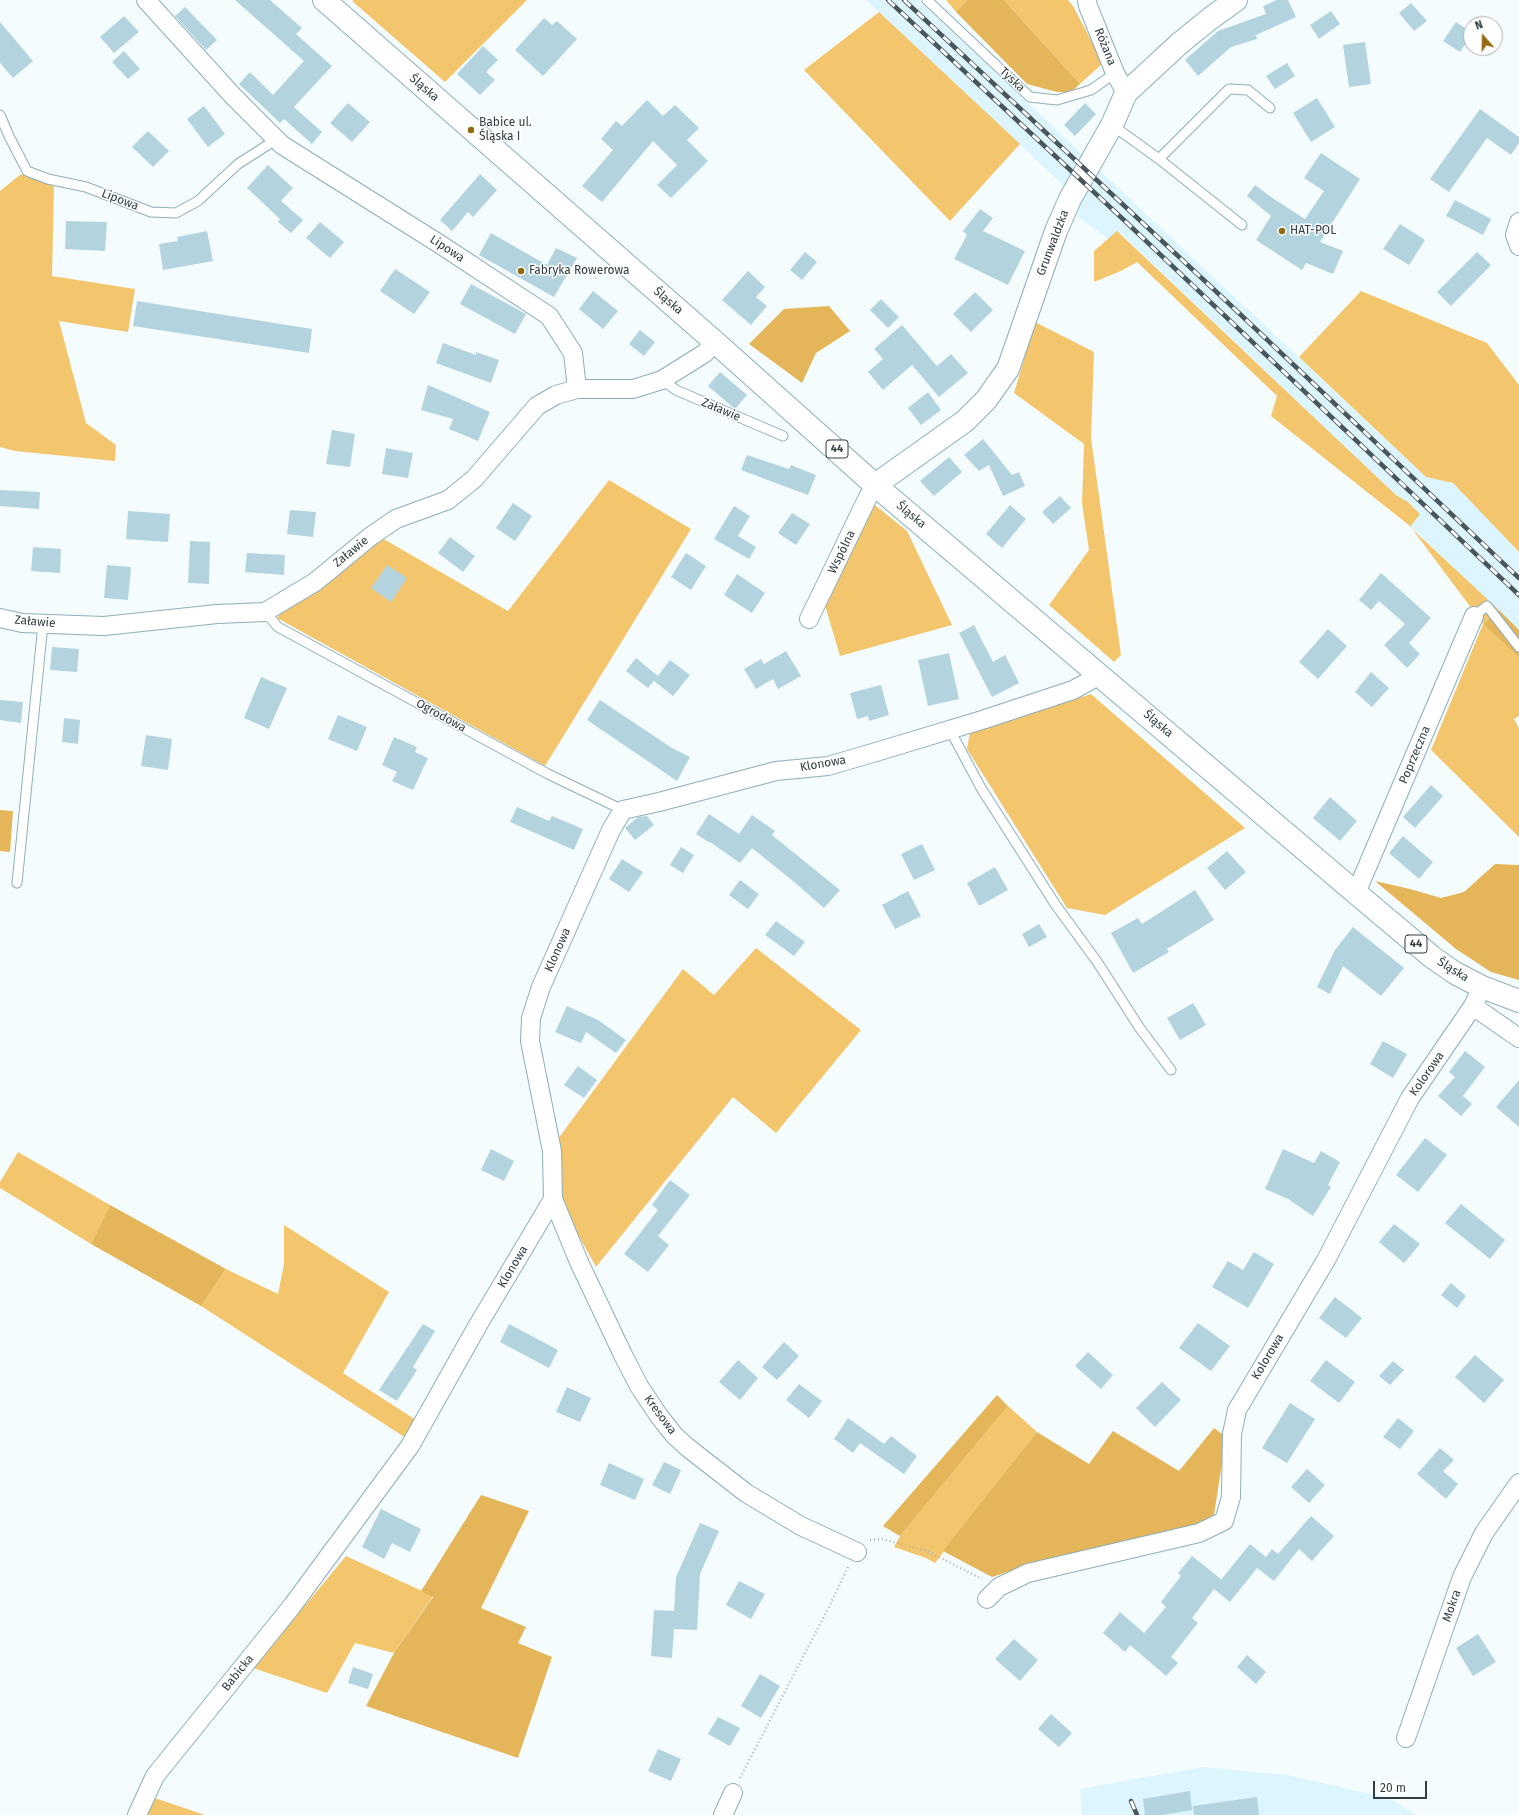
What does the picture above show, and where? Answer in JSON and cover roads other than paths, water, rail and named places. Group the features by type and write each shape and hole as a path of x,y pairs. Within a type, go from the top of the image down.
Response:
{"main road":[{"name":"Śląska","path":"324,0 876,485 1356,893 1432,957 1455,973 1477,997 1519,1001"},
{"name":"Grunwaldzka","path":"876,485 965,421 986,400 1008,369 1056,231 1070,199 1112,125 1126,93 1180,43 1236,0"}],"street":[{"name":"Lipowa","path":"146,0 233,96 282,145 438,243 549,316 573,353 577,388"},
{"name":"Różana","path":"1087,0 1088,6 1115,73 1126,93"},
{"path":"1519,222 1515,235 1519,246"},
{"name":"Załawie","path":"0,618 22,623 104,626 217,614 265,612 315,582 371,536 396,520 448,500 474,478 537,406 556,395 577,388 633,389 662,380 705,353 715,342"},
{"name":"Wspólna","path":"809,619 868,497 876,485"},
{"name":"Poprzeczna","path":"1356,893 1474,616"},
{"name":"Klonowa","path":"344,1535 410,1446 478,1325 553,1199 552,1151 530,1041 531,1018 541,987 611,830 623,810 776,771 828,766 950,730 1073,690 1100,675"},
{"path":"1477,997 1519,1038"},
{"name":"Kolorowa","path":"993,1593 1028,1573 1200,1533 1224,1521 1232,1497 1232,1434 1236,1410 1326,1260 1410,1098 1477,997"},
{"name":"Kresowa","path":"553,1199 623,1355 643,1392 674,1435 687,1448 746,1493 800,1526 857,1552"},
{"name":"Mokra","path":"1406,1738 1462,1578 1484,1533 1519,1484"},
{"name":"Babicka","path":"136,1815 155,1776 292,1606 344,1535"},
{"path":"723,1815 733,1793"}],"lane":[{"name":"Tyska","path":"927,0 1030,97 1057,100 1091,90 1115,73"},
{"path":"1159,159 1229,89 1248,90 1270,108"},
{"name":"Lipowa","path":"0,114 9,136 27,171 48,179 86,187 151,212 176,212 198,201 238,164 277,140"},
{"path":"1112,125 1159,159 1242,225"},
{"name":"Załawie","path":"662,380 676,390 783,436"},
{"path":"1474,616 1487,606 1519,647"},
{"name":"Ogrodowa","path":"265,612 278,627 548,774 623,810"},
{"path":"17,883 43,624"},
{"path":"950,730 981,788 1055,904 1098,963 1139,1027 1171,1070"}],"railway":[{"path":"888,0 1126,222 1519,595"},
{"path":"904,0 1223,298 1519,578"},
{"path":"1131,1801 1137,1815"}],"place":[{"name":"Babice ul. Śląska I","path":"471,130"},
{"name":"HAT-POL","path":"1282,231"},
{"name":"Fabryka Rowerowa","path":"521,271"}]}
